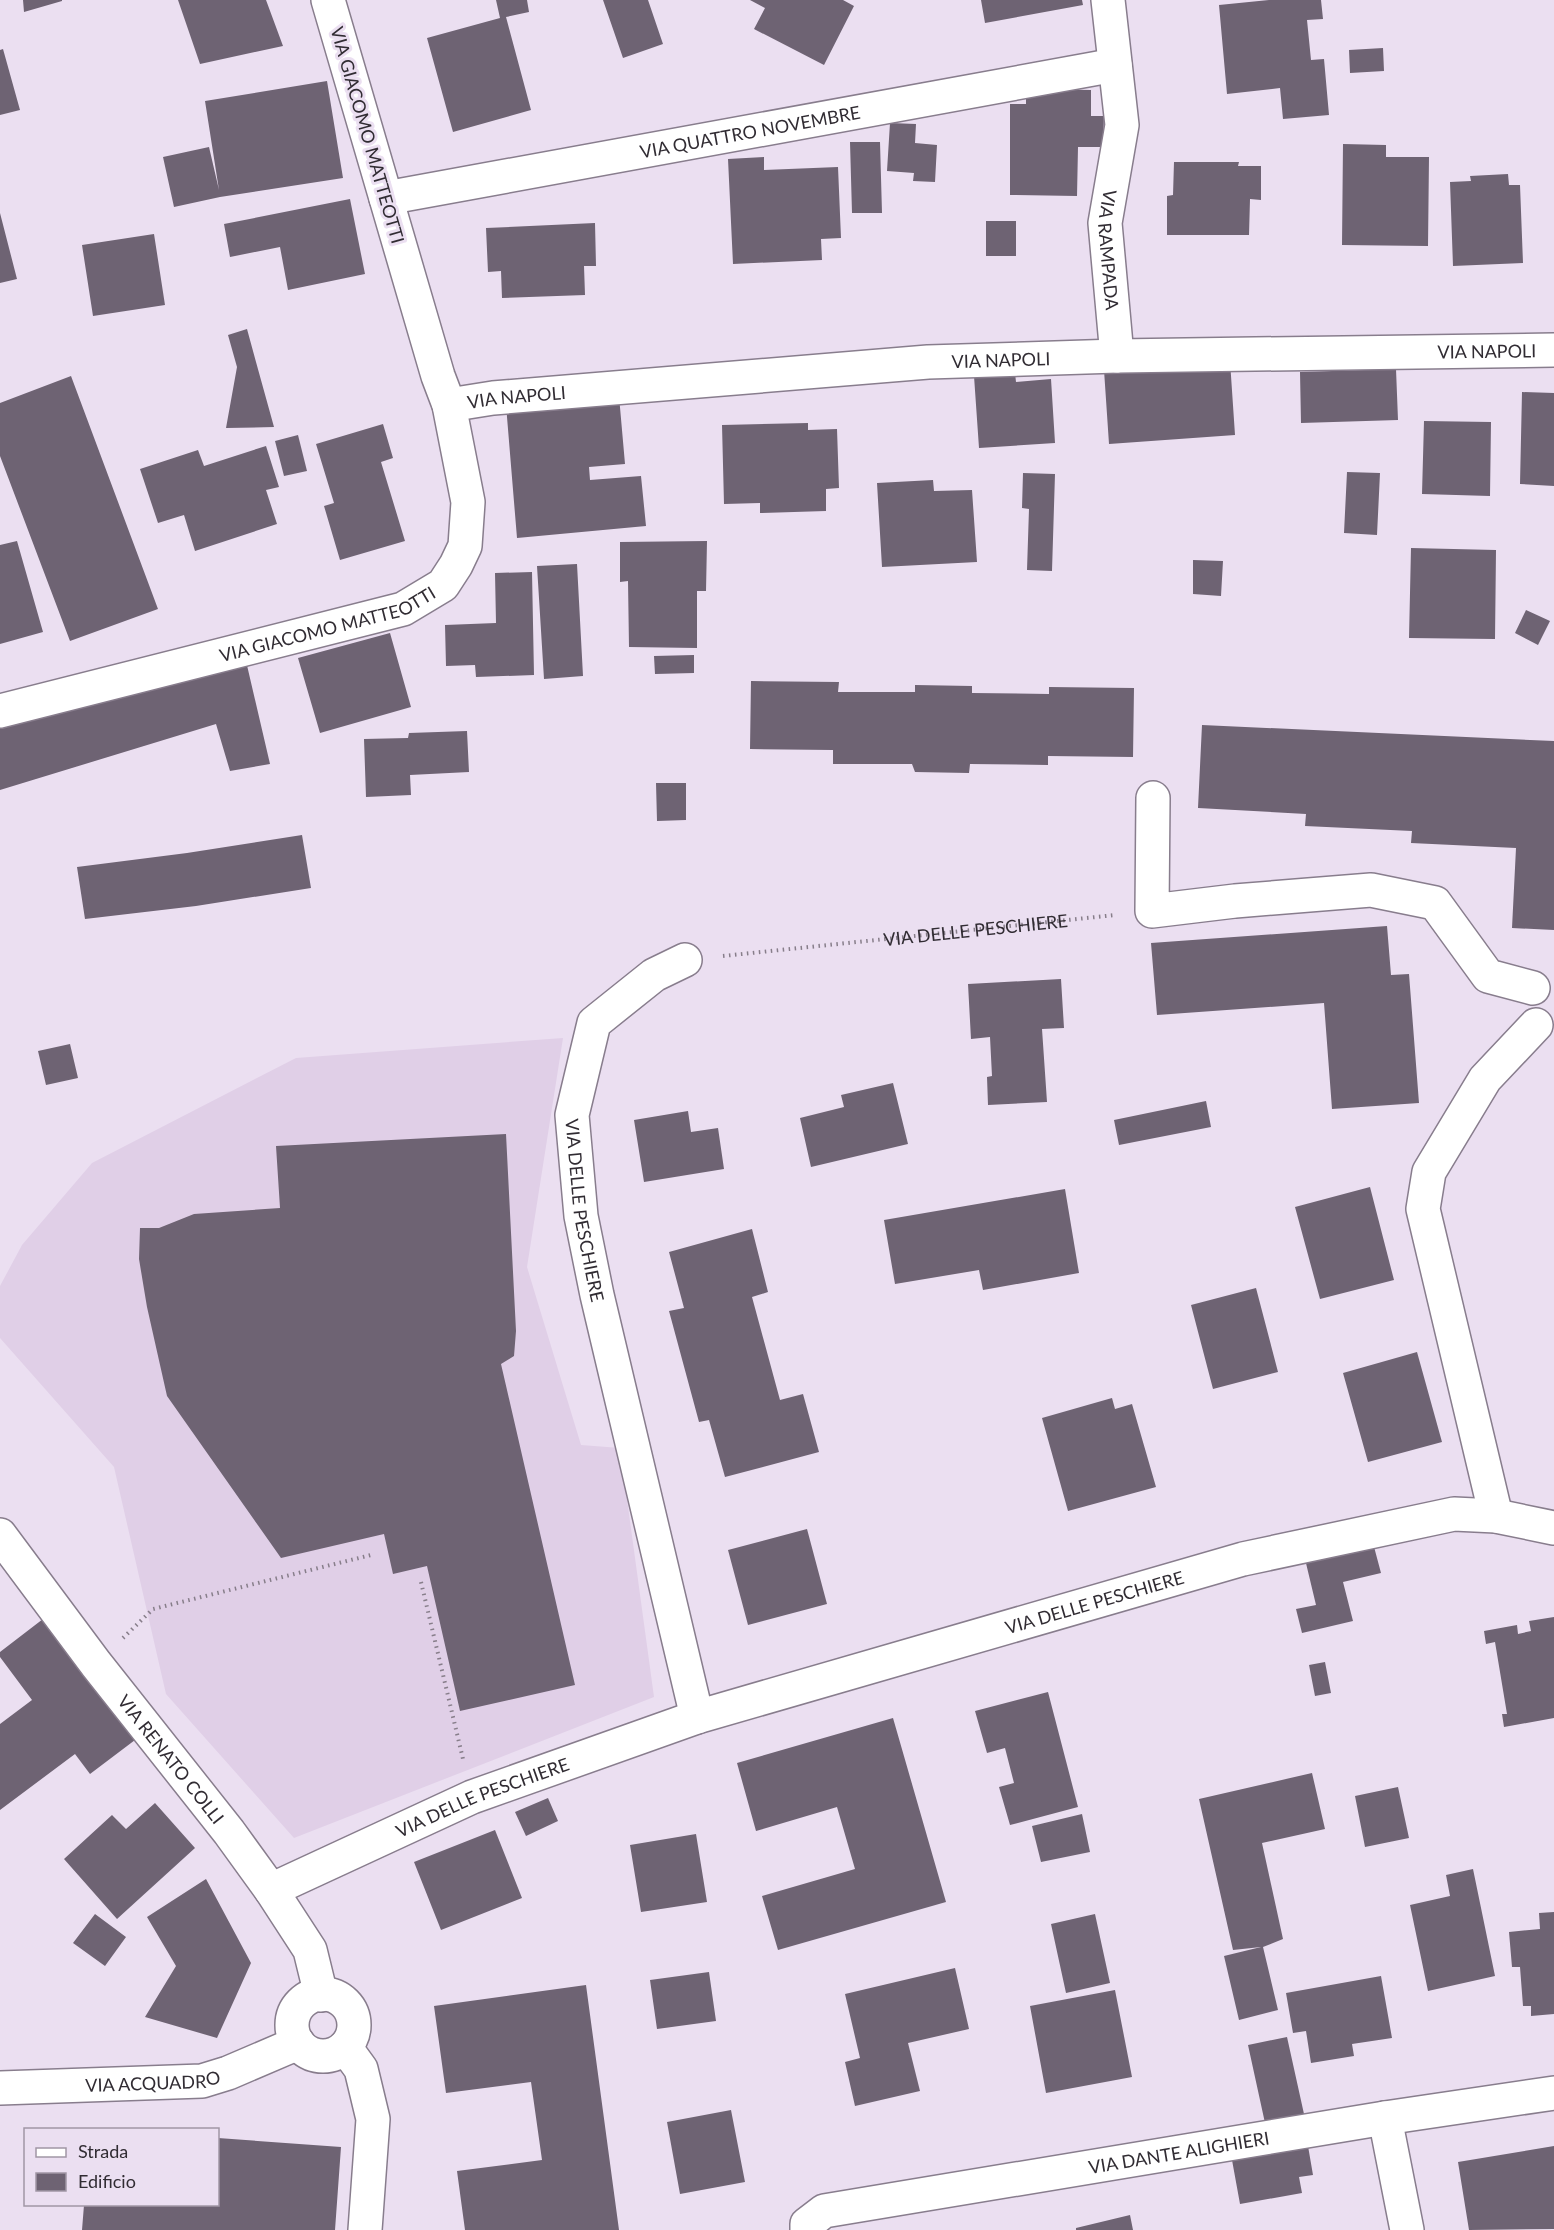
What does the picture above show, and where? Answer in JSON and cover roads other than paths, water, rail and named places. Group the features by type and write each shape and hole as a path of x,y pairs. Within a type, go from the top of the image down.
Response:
{"street":[{"name":"VIA GIACOMO MATTEOTTI","path":"0,711 403,609 443,585 465,546 468,502 449,405 438,376 328,0"},
{"name":"VIA RAMPADA","path":"1108,0 1122,125 1105,223 1117,356"},
{"name":"VIA QUATTRO NOVEMBRE","path":"386,198 1115,65"},
{"name":"VIA NAPOLI","path":"449,405 505,397 928,362 1117,356 1554,350"},
{"path":"1153,798 1152,911 1371,890 1435,903 1488,976 1543,984"},
{"name":"VIA DELLE PESCHIERE","path":"685,960 654,975 594,1023 572,1116 581,1216 597,1295 697,1716"},
{"path":"1496,1516 1423,1209 1429,1172 1485,1079 1545,1027 1527,1010 1528,995 1543,984"},
{"name":"VIA DELLE PESCHIERE","path":"271,1890 472,1797 697,1716 1243,1559 1454,1514 1496,1516 1554,1528"},
{"name":"VIA RENATO COLLI","path":"0,1535 96,1664 229,1832 271,1890 310,1950 321,1995"},
{"path":"321,1995 342,2000 353,2018 352,2038 345,2047 338,2052 321,2056 304,2049 298,2043 292,2026 298,2008 312,1996 321,1995"},
{"name":"VIA ACQUADRO","path":"0,2088 202,2081 245,2066 298,2043"},
{"path":"345,2047 361,2069 373,2119 365,2230"},
{"name":"VIA DANTE ALIGHIERI","path":"807,2227 824,2211 1384,2118 1554,2093"},
{"path":"1384,2118 1407,2230"}]}
